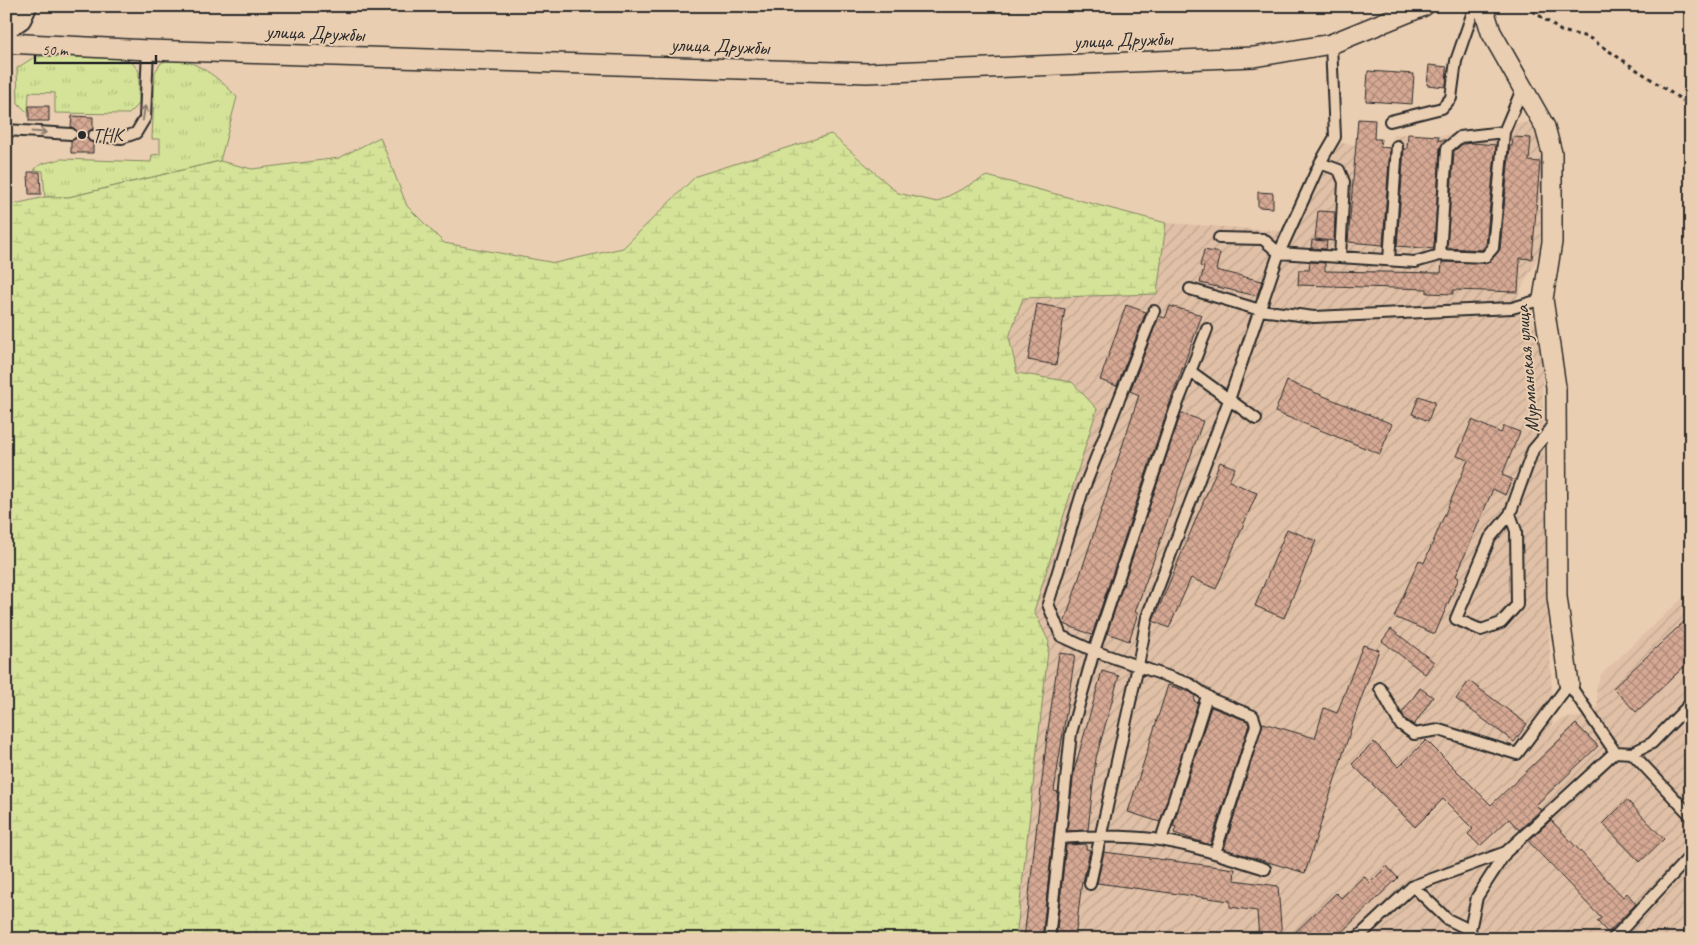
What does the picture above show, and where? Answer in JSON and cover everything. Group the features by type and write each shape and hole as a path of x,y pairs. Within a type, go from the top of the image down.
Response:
{"street":[{"path":"6,25 18,17 23,6"},
{"name":"улица Дружбы","path":"6,44 867,73 1254,57 1330,44 1424,6"},
{"name":"Мурманская улица","path":"1483,6 1491,32 1545,127 1552,153 1552,242 1543,299 1556,387 1557,597 1569,684"}],"lane":[{"path":"1390,121 1442,108 1451,98 1456,61 1475,6"},
{"path":"1090,884 1147,617 1229,400 1279,253 1320,163 1335,137 1330,44"},
{"path":"93,136 122,138 136,133 145,118 148,50"},
{"path":"1219,238 1263,239 1279,253 1415,262 1440,255 1485,257 1493,248 1504,132 1523,87"},
{"path":"6,130 71,134"},
{"path":"1440,255 1448,148 1460,137 1504,132"},
{"path":"1389,260 1397,146"},
{"path":"1320,163 1340,170 1344,182 1340,257"},
{"path":"1190,288 1260,310 1314,317 1512,308 1543,299"},
{"path":"1154,311 1082,494 1048,604 1061,636 1094,651 1190,684 1213,700 1253,716 1256,725 1214,854"},
{"path":"1049,939 1071,733 1094,651 1175,410 1207,329"},
{"path":"1190,371 1256,419"},
{"path":"1510,514 1516,531 1517,605 1501,623 1481,630 1456,619 1490,538 1510,514 1533,450 1556,423"},
{"path":"1380,688 1400,724 1414,734 1439,730 1517,754 1569,684 1615,752"},
{"path":"1160,840 1207,696"},
{"path":"1413,886 1447,919 1472,934 1477,897 1506,852 1615,752 1632,753 1652,743 1691,703"},
{"path":"1632,753 1691,816"},
{"path":"1060,838 1100,836 1160,840 1265,869"},
{"path":"1356,939 1413,886 1506,852"},
{"path":"1613,939 1691,855"}],"path":[{"path":"1526,6 1561,31 1588,37 1691,106"}],"shaded area":[{"path":"1527,122 1537,130 1544,156 1540,253 1517,297 1541,335 1552,727 1563,718 1586,717 1598,706 1596,688 1601,675 1691,590 1691,939 1016,939 1049,642 1034,611 1097,409 1072,382 1017,373 1009,337 1022,298 1157,294 1166,223 1295,232 1340,143 1386,148 1395,135 1439,136"}],"green space":[{"path":"36,56 128,58 139,71 139,104 129,114 55,113 55,93 29,92 28,113 18,103 17,68"},
{"path":"169,59 188,62 206,71 223,83 237,97 220,161 69,197 45,197 43,171 34,170 41,164 61,159 151,162 152,155 160,154 160,139 152,139 155,72 161,63"},
{"path":"831,134 898,193 937,202 987,176 1166,223 1157,294 1023,298 1009,337 1017,373 1072,382 1097,409 1034,611 1049,642 1016,939 6,939 6,206 45,197 69,197 220,161 252,169 339,158 380,137 407,206 444,243 555,263 623,248 696,176"}],"building":[{"path":"1429,65 1447,67 1446,87 1427,85"},
{"path":"1368,71 1414,74 1412,104 1366,101"},
{"path":"29,106 49,106 49,121 29,121"},
{"name":"ТНК","path":"72,116 93,117 93,129 86,136 93,143 93,153 71,153 71,141 78,134 71,127"},
{"path":"1358,119 1375,120 1374,139 1381,139 1380,147 1390,148 1383,245 1348,242"},
{"path":"1408,134 1439,136 1438,140 1446,140 1440,148 1434,249 1397,246 1404,149 1407,149"},
{"path":"1513,137 1531,138 1529,161 1540,162 1532,259 1520,258 1518,292 1453,290 1453,294 1427,293 1427,289 1298,285 1299,270 1309,270 1310,262 1325,263 1325,271 1441,273 1442,262 1488,263 1500,249 1510,146 1512,146"},
{"path":"1463,144 1496,145 1486,245 1482,250 1447,248 1454,151"},
{"path":"28,172 40,172 41,194 29,194"},
{"path":"1258,192 1273,193 1273,208 1258,207"},
{"path":"1318,211 1335,212 1334,241 1315,239"},
{"path":"1312,240 1327,241 1326,249 1311,248"},
{"path":"1204,250 1220,253 1216,270 1262,281 1257,296 1200,283 1204,267 1200,266"},
{"path":"1037,304 1065,309 1056,365 1028,360"},
{"path":"1126,305 1146,312 1117,386 1100,380"},
{"path":"1170,306 1202,315 1168,408 1092,635 1064,624 1139,395 1130,391 1159,316 1165,318"},
{"path":"1287,381 1392,424 1380,454 1275,412"},
{"path":"1419,396 1435,402 1428,421 1412,414"},
{"path":"1181,413 1203,421 1135,612 1138,613 1129,641 1107,633"},
{"path":"1472,420 1501,433 1504,426 1520,432 1502,475 1512,479 1505,495 1493,489 1456,576 1459,578 1435,634 1394,617 1419,560 1424,563 1468,460 1457,456"},
{"path":"1220,462 1235,468 1229,481 1257,493 1216,589 1191,578 1169,628 1153,621"},
{"path":"1287,529 1316,541 1284,618 1255,606"},
{"path":"1691,615 1691,660 1636,712 1613,688"},
{"path":"1391,629 1434,662 1425,674 1382,641"},
{"path":"1363,645 1379,650 1357,710 1305,873 1224,849 1263,723 1315,738 1324,708 1337,713"},
{"path":"1059,653 1075,655 1054,791 1058,792 1042,939 1024,939 1047,736"},
{"path":"1102,671 1119,676 1096,758 1088,830 1067,831 1074,771"},
{"path":"1469,681 1527,724 1514,742 1456,699"},
{"path":"1168,685 1190,692 1195,696 1194,701 1198,703 1160,822 1128,812"},
{"path":"1420,688 1433,697 1414,725 1405,719 1402,713"},
{"path":"1211,707 1247,721 1249,725 1210,845 1174,833 1176,827 1173,826"},
{"path":"1576,724 1598,746 1536,805 1541,810 1519,830 1509,819 1480,846 1468,834 1473,829 1443,799 1415,827 1352,764 1374,742 1399,767 1426,740 1491,805"},
{"path":"1627,800 1664,839 1640,862 1603,824"},
{"path":"1551,820 1623,897 1627,893 1636,904 1608,933 1597,921 1601,918 1529,842"},
{"path":"1086,844 1086,849 1090,850 1082,881 1075,939 1056,939 1066,845"},
{"path":"1104,852 1235,869 1234,880 1278,886 1282,939 1259,939 1257,911 1230,907 1230,901 1097,883"},
{"path":"1387,866 1398,878 1334,939 1288,939 1336,893 1341,898 1364,876 1370,883"}],"place":[{"name":"ТНК","path":"82,135"}]}
